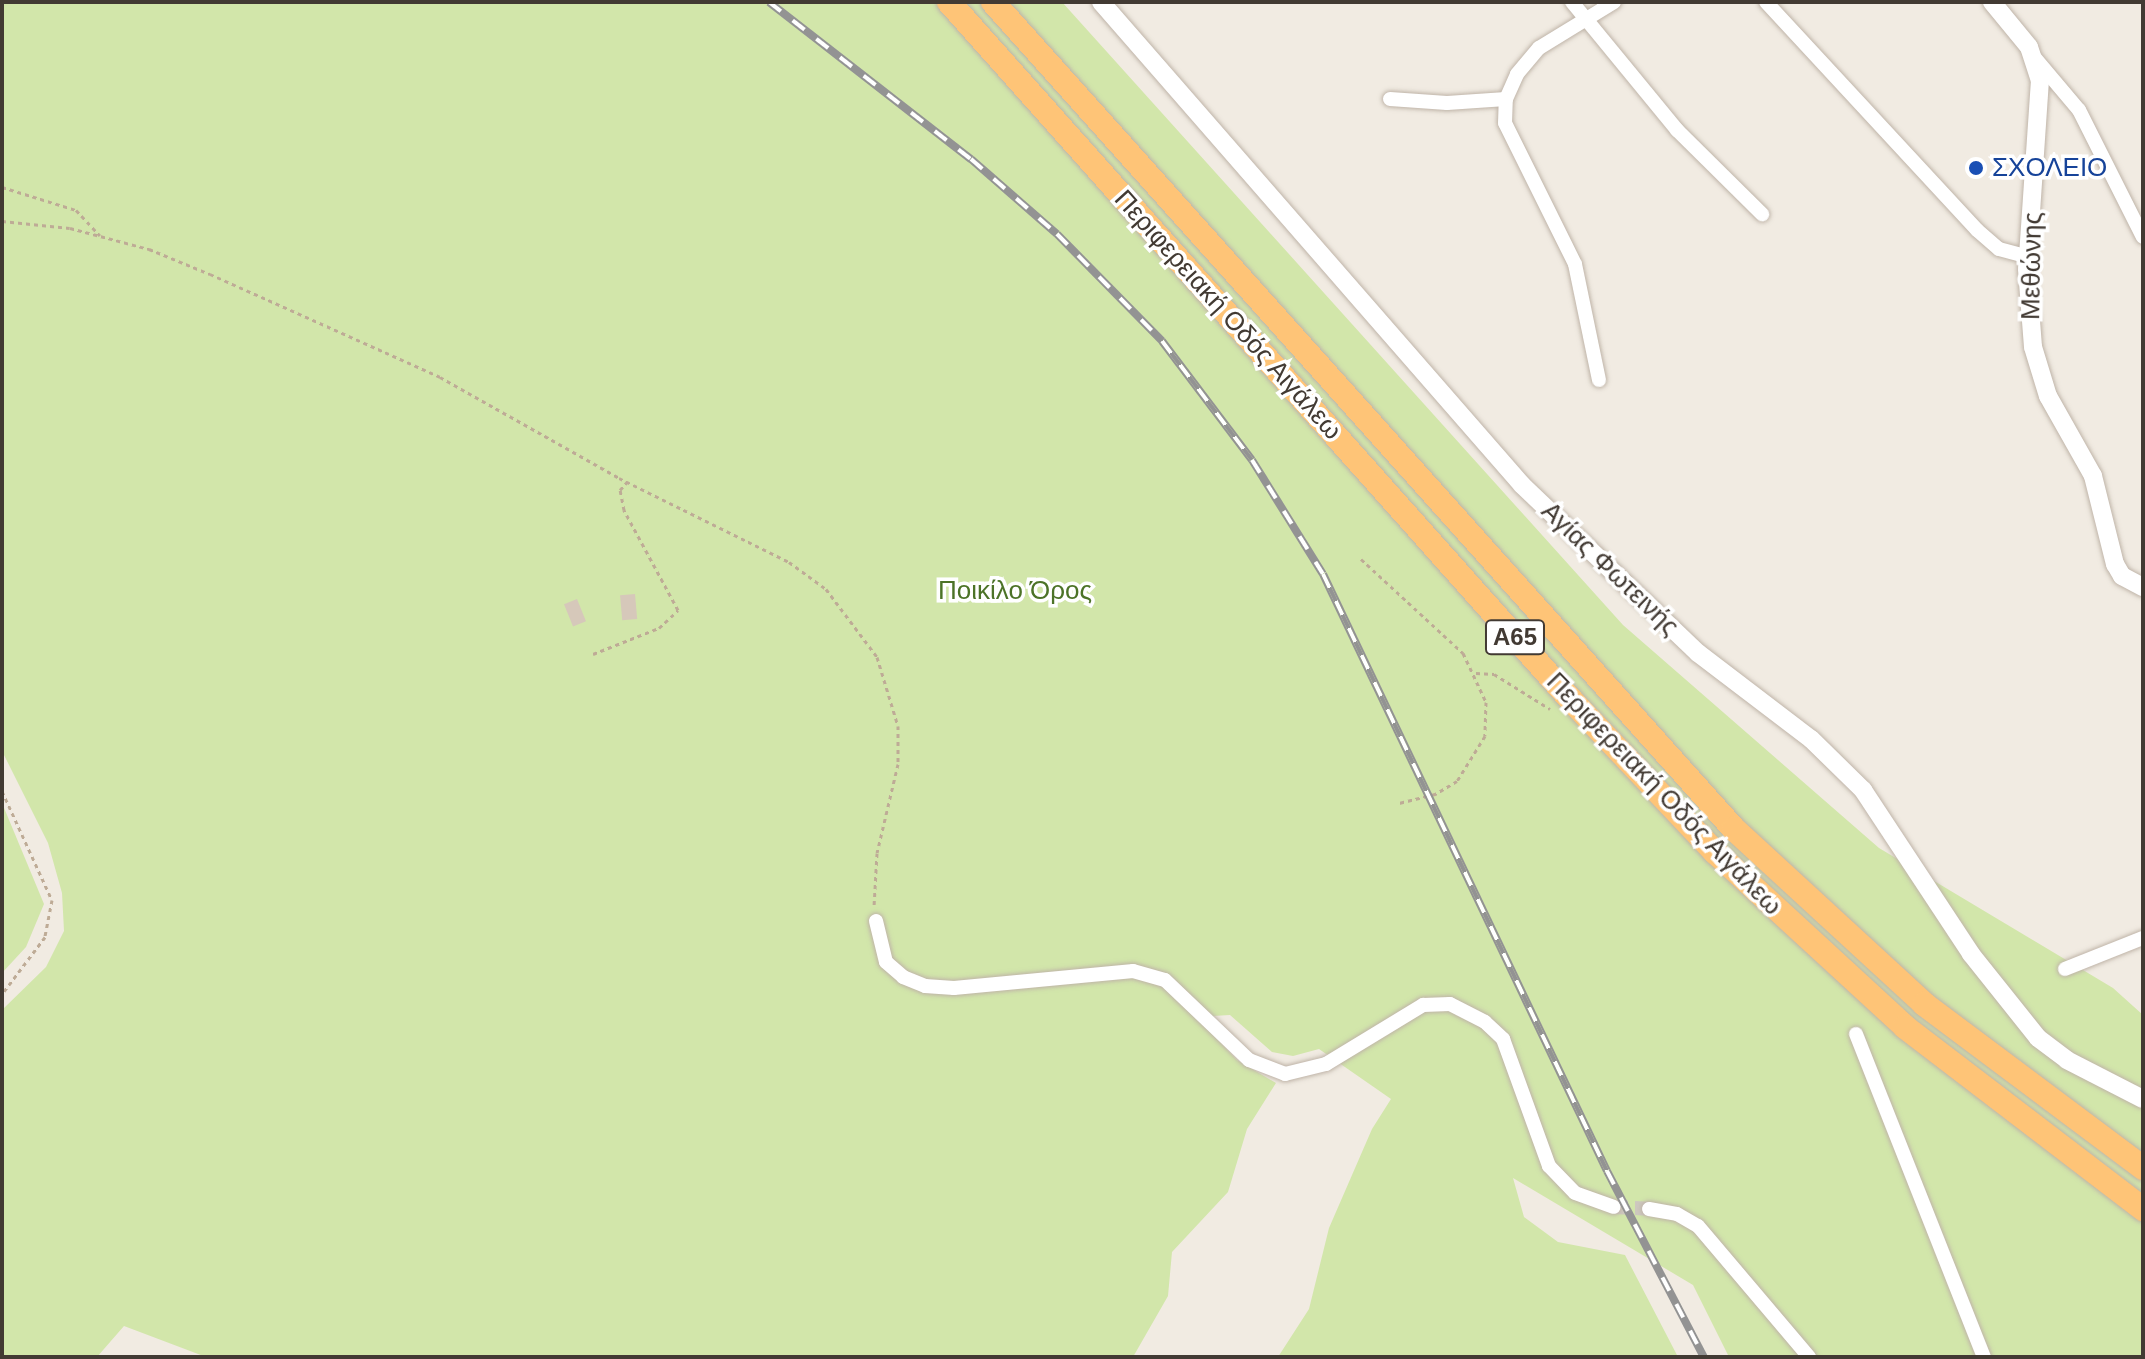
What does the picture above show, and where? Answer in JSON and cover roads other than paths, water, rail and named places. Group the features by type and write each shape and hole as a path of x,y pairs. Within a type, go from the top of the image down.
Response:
{"highway":[{"name":"Περιφερειακή Οδός Αιγάλεω","path":"949,2 1572,701 1715,852 1846,977 1967,1079 2143,1209"},
{"name":"Περιφερειακή Οδός Αιγάλεω","path":"993,2 1734,829 1924,1004 2143,1168"}],"street":[{"name":"Αγίας Φωτεινής","path":"1101,2 1522,485 1698,653 1811,739 1863,790 1971,954 2038,1038 2067,1060 2143,1099"},
{"path":"1572,2 1677,130 1762,214"},
{"path":"1599,380 1575,264 1515,151 1505,123 1506,99 1517,74 1539,48 1614,2"},
{"path":"1766,2 1977,230 1999,249 2028,257"},
{"path":"1992,2 2079,110 2136,205 2143,237"},
{"name":"Μεθώνης","path":"2035,58 2040,116 2028,257 2033,347 2048,396 2086,456 2115,564 2122,576 2143,587"},
{"path":"1390,99 1447,103 1506,99"},
{"path":"876,921 886,962 903,977 925,986 954,988 1133,971 1165,980 1249,1060 1285,1074 1326,1064 1423,1005 1450,1004 1485,1022 1508,1048 1549,1166 1575,1193 1614,1207"},
{"path":"2065,969 2143,938"},
{"path":"1856,1034 1984,1357"},
{"path":"1649,1209 1677,1214 1698,1226 1809,1357"}],"tunnel":[{"path":"1614,1207 1649,1209"}],"railway":[{"path":"769,2 971,159 1057,234 1162,341 1252,460 1323,574 1607,1171 1704,1357"}],"place":[{"name":"ΣΧΟΛΕΙΟ","path":"1976,168"}],"park label":[{"name":"Ποικίλο Όρος","path":"1015,591"}]}
